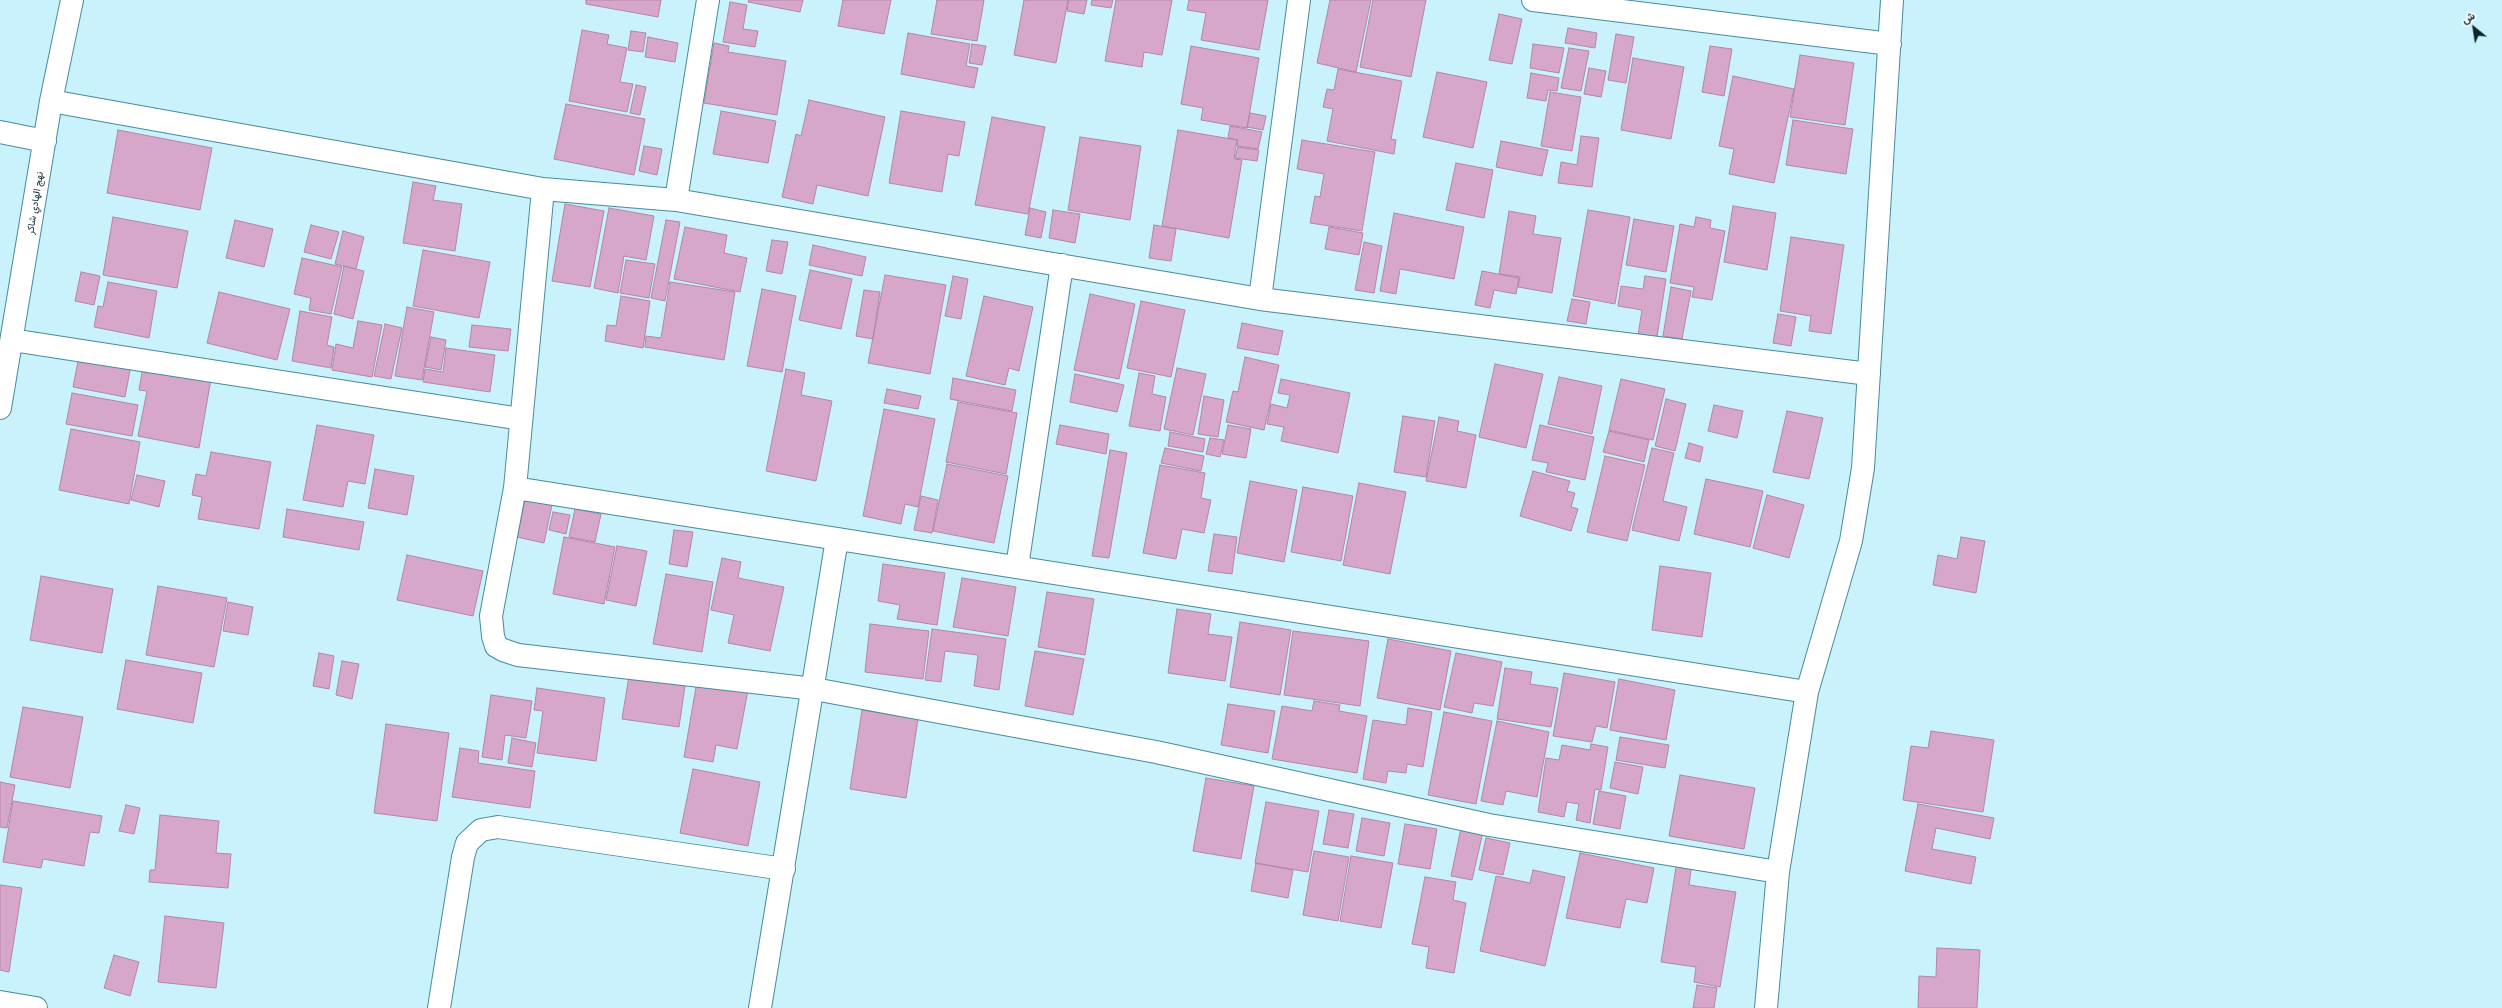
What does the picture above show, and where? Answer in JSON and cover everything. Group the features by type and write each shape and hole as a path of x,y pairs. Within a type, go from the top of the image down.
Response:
{"street":[{"name":"نهج الهادي شاكر","path":"0,408 51,101 72,0"},
{"path":"676,200 708,0"},
{"path":"1260,299 1299,0"},
{"path":"1533,0 1890,44"},
{"path":"1766,1008 1778,872 1807,692 1851,541 1863,468 1892,0"},
{"path":"51,101 543,189 676,200 1260,299 1869,374"},
{"path":"0,132 45,141"},
{"path":"543,189 515,488 491,616 493,636 496,646 503,650 518,655 814,689 1156,752 1489,825 1778,872"},
{"path":"1017,567 1062,265"},
{"path":"12,340 521,418"},
{"path":"515,488 1807,692"},
{"path":"760,1008 814,689 837,539"},
{"path":"439,1008 463,857 467,843 481,830 498,827 784,869"},
{"path":"0,1002 36,1008"}],"building":[{"path":"586,0 661,0 658,17 586,4"},
{"path":"749,0 803,0 800,12 748,2"},
{"path":"843,0 891,0 884,34 838,26"},
{"path":"937,0 984,0 977,41 931,34"},
{"path":"1024,0 1068,0 1056,63 1014,55"},
{"path":"1069,0 1087,0 1084,14 1067,11"},
{"path":"1092,0 1113,0 1111,8 1091,5"},
{"path":"1116,0 1172,0 1162,55 1144,52 1142,67 1105,61"},
{"path":"1189,0 1268,0 1259,50 1201,40 1206,13 1187,10"},
{"path":"1330,0 1371,0 1356,72 1317,63"},
{"path":"1373,0 1426,0 1411,77 1360,67"},
{"path":"730,2 747,5 743,29 758,31 755,47 723,42"},
{"path":"1499,14 1522,19 1512,64 1489,60"},
{"path":"1568,28 1597,33 1595,48 1565,43"},
{"path":"582,30 609,35 607,44 627,48 620,82 633,84 627,112 569,101"},
{"path":"631,31 646,33 643,52 628,50"},
{"path":"908,33 970,44 966,66 978,68 974,88 901,74"},
{"path":"1616,34 1634,37 1626,83 1608,80"},
{"path":"648,37 678,43 675,62 645,57"},
{"path":"714,43 729,46 728,52 786,61 777,115 704,103"},
{"path":"972,44 986,46 982,65 969,63"},
{"path":"1533,44 1564,48 1559,73 1530,68"},
{"path":"1191,46 1259,58 1247,128 1201,120 1203,108 1181,104"},
{"path":"1710,46 1732,49 1724,96 1702,92"},
{"path":"1569,48 1589,51 1581,91 1561,88"},
{"path":"1800,55 1854,63 1845,125 1790,117"},
{"path":"1633,58 1684,67 1671,139 1621,130"},
{"path":"1589,68 1606,71 1601,97 1584,94"},
{"path":"1338,69 1402,81 1391,139 1396,140 1394,154 1327,141 1333,109 1323,107 1327,89 1334,90"},
{"path":"1437,72 1487,82 1473,148 1423,137"},
{"path":"1531,73 1559,78 1557,91 1548,90 1546,101 1527,98"},
{"path":"1733,76 1794,89 1774,183 1729,174 1734,149 1719,146"},
{"path":"636,85 646,87 640,115 630,113"},
{"path":"1550,92 1581,97 1572,151 1541,146"},
{"path":"809,100 885,117 868,196 817,185 813,204 782,197 796,134 801,136"},
{"path":"566,104 645,119 634,175 554,159"},
{"path":"721,111 776,121 768,163 713,154"},
{"path":"901,111 965,122 959,156 948,154 942,192 889,183"},
{"path":"1250,113 1266,116 1263,130 1247,127"},
{"path":"992,117 1045,127 1028,214 975,205"},
{"path":"1793,120 1853,129 1846,174 1786,165"},
{"path":"1230,126 1262,132 1258,149 1237,146 1238,140 1228,138"},
{"path":"118,130 212,148 200,210 107,193"},
{"path":"1178,130 1237,140 1234,159 1242,160 1229,238 1162,226"},
{"path":"1581,136 1599,138 1592,187 1558,183 1561,162 1577,165"},
{"path":"1080,137 1141,146 1130,220 1068,210"},
{"path":"1302,140 1375,152 1362,231 1310,223 1315,196 1320,197 1324,174 1297,169"},
{"path":"1501,141 1548,150 1542,176 1496,167"},
{"path":"644,146 662,149 657,175 639,171"},
{"path":"1238,147 1259,150 1257,161 1235,158"},
{"path":"1456,163 1493,170 1484,218 1446,210"},
{"path":"413,182 436,186 433,200 462,204 455,251 403,243"},
{"path":"565,204 604,211 590,287 552,281"},
{"path":"1733,206 1776,213 1767,270 1724,262"},
{"path":"609,208 654,216 646,260 624,256 618,293 594,288"},
{"path":"1030,208 1046,212 1041,238 1025,235"},
{"path":"1053,210 1080,214 1075,243 1049,238"},
{"path":"1588,210 1630,217 1615,304 1573,296"},
{"path":"1509,211 1536,216 1533,234 1561,238 1552,293 1518,287 1520,277 1499,274"},
{"path":"1394,213 1464,227 1454,279 1400,269 1396,294 1380,291"},
{"path":"113,217 188,231 177,288 103,275"},
{"path":"1696,217 1711,220 1710,228 1725,231 1712,300 1692,297 1694,287 1670,283 1680,224 1694,227"},
{"path":"1634,219 1674,226 1666,272 1626,265"},
{"path":"235,220 273,229 264,267 226,258"},
{"path":"666,220 680,222 665,301 651,298"},
{"path":"311,225 339,232 331,259 304,252"},
{"path":"1154,225 1176,229 1171,261 1149,258"},
{"path":"685,227 727,235 724,253 747,258 740,292 674,279"},
{"path":"1329,227 1363,233 1359,255 1325,249"},
{"path":"343,231 364,237 356,269 335,264"},
{"path":"1791,237 1844,245 1831,334 1809,331 1811,316 1780,311"},
{"path":"772,240 788,242 782,274 766,271"},
{"path":"1364,242 1382,246 1374,293 1355,290"},
{"path":"813,245 866,257 862,276 809,265"},
{"path":"423,250 490,262 479,318 413,306"},
{"path":"302,258 342,267 331,314 309,310 311,298 294,294"},
{"path":"626,260 655,264 649,298 620,293"},
{"path":"344,266 364,271 353,319 334,314"},
{"path":"810,270 852,279 841,329 799,320"},
{"path":"1482,271 1519,278 1516,294 1494,290 1490,308 1475,305"},
{"path":"81,272 100,276 94,305 75,301"},
{"path":"885,275 946,285 930,374 868,363"},
{"path":"953,276 968,279 961,319 945,316"},
{"path":"1645,276 1666,279 1657,337 1638,335 1642,310 1618,306 1621,286 1643,289"},
{"path":"108,282 157,291 149,338 94,327 98,306 103,307"},
{"path":"670,282 735,292 724,360 645,347 646,336 661,338"},
{"path":"1671,287 1691,291 1682,339 1663,336"},
{"path":"762,289 796,296 782,372 747,366"},
{"path":"864,290 880,292 873,339 856,336"},
{"path":"219,292 290,309 277,360 207,343"},
{"path":"1090,294 1135,304 1119,379 1074,370"},
{"path":"621,296 650,301 643,348 605,341 607,325 616,326"},
{"path":"984,296 1033,307 1019,371 1009,368 1005,385 966,376"},
{"path":"1572,299 1590,302 1586,324 1567,321"},
{"path":"1141,301 1185,310 1171,377 1127,368"},
{"path":"407,307 434,312 422,380 395,376"},
{"path":"300,311 332,317 327,345 334,347 331,368 292,361"},
{"path":"1778,314 1796,317 1791,346 1773,343"},
{"path":"358,321 382,325 372,377 332,370 336,344 353,348"},
{"path":"1242,323 1283,331 1278,355 1237,348"},
{"path":"385,324 402,328 391,379 374,376"},
{"path":"472,325 511,329 508,351 469,347"},
{"path":"431,337 446,340 441,370 425,367"},
{"path":"446,348 495,355 490,392 423,382 425,369 443,372"},
{"path":"79,356 131,365 125,397 73,387"},
{"path":"1245,357 1279,365 1264,430 1226,422 1233,391 1238,392"},
{"path":"1495,364 1543,374 1526,448 1479,437"},
{"path":"143,367 211,379 199,448 138,436 147,391 139,390"},
{"path":"1177,368 1206,374 1193,435 1164,429"},
{"path":"786,369 805,373 801,395 832,401 816,481 766,471"},
{"path":"1139,373 1155,376 1152,394 1166,397 1160,431 1129,426"},
{"path":"1075,374 1124,385 1117,412 1070,402"},
{"path":"1559,377 1602,386 1592,434 1548,424"},
{"path":"953,378 1016,390 1012,411 950,399"},
{"path":"1281,379 1350,393 1338,453 1281,441 1284,427 1267,424 1271,404 1287,408 1290,395 1278,393"},
{"path":"1621,379 1665,389 1653,440 1609,430"},
{"path":"887,389 921,396 918,409 884,403"},
{"path":"72,393 138,405 132,436 66,424"},
{"path":"1204,396 1224,400 1218,437 1198,434"},
{"path":"1666,399 1686,404 1675,451 1655,446"},
{"path":"958,402 1017,413 1006,474 946,462"},
{"path":"1714,405 1743,411 1737,438 1708,431"},
{"path":"884,409 935,419 918,507 905,504 901,524 863,516"},
{"path":"1787,411 1823,418 1809,479 1773,472"},
{"path":"1403,416 1435,421 1426,477 1394,472"},
{"path":"1439,417 1459,421 1457,431 1476,435 1466,488 1426,481"},
{"path":"317,425 374,435 365,484 348,481 343,507 303,500"},
{"path":"1060,425 1109,434 1106,454 1056,444"},
{"path":"1228,425 1251,429 1246,458 1222,454"},
{"path":"1540,425 1594,437 1585,480 1546,472 1548,463 1532,460"},
{"path":"71,429 140,442 129,504 59,490"},
{"path":"1609,431 1649,440 1644,462 1603,452"},
{"path":"1170,432 1205,439 1203,452 1168,446"},
{"path":"1210,438 1224,440 1220,457 1206,454"},
{"path":"1689,443 1703,447 1700,462 1685,458"},
{"path":"1165,448 1204,456 1201,471 1161,463"},
{"path":"1652,448 1674,453 1663,501 1687,507 1679,541 1632,530"},
{"path":"1110,450 1127,453 1109,558 1092,556"},
{"path":"211,452 271,462 259,529 198,519 202,497 192,495 196,474 206,476"},
{"path":"1605,456 1645,465 1627,541 1587,532"},
{"path":"947,464 1008,476 994,543 933,531"},
{"path":"1160,465 1205,473 1201,498 1211,500 1204,533 1182,529 1176,559 1143,553"},
{"path":"375,469 414,476 407,515 368,508"},
{"path":"1533,471 1570,481 1567,491 1575,493 1571,507 1578,509 1571,531 1520,516"},
{"path":"137,475 165,481 159,507 131,500"},
{"path":"1706,479 1763,491 1750,547 1694,534"},
{"path":"1250,481 1297,490 1284,562 1237,553"},
{"path":"1359,483 1406,492 1390,574 1343,565"},
{"path":"1303,487 1353,496 1341,561 1291,552"},
{"path":"1767,495 1804,505 1789,558 1753,548"},
{"path":"921,496 938,500 932,533 914,530"},
{"path":"525,500 552,505 544,543 517,537"},
{"path":"287,509 364,522 359,550 283,537"},
{"path":"575,509 601,514 595,542 569,537"},
{"path":"553,512 570,515 566,534 549,530"},
{"path":"674,530 693,532 687,567 669,564"},
{"path":"1214,534 1237,537 1232,574 1208,571"},
{"path":"564,537 615,547 604,604 553,594"},
{"path":"1961,537 1985,541 1976,593 1933,585 1938,555 1957,559"},
{"path":"617,546 647,551 636,606 606,600"},
{"path":"407,555 483,571 473,616 397,600"},
{"path":"722,558 741,562 738,578 784,587 770,651 728,643 734,615 711,610"},
{"path":"883,564 945,573 937,625 897,619 900,605 878,601"},
{"path":"1660,566 1711,573 1702,637 1652,630"},
{"path":"666,574 713,582 702,652 653,644"},
{"path":"41,576 113,589 102,653 30,640"},
{"path":"962,578 1016,587 1008,636 953,627"},
{"path":"158,586 227,598 214,667 146,655"},
{"path":"1047,592 1094,599 1085,655 1038,647"},
{"path":"228,602 253,607 248,635 223,631"},
{"path":"1177,609 1211,614 1208,634 1232,637 1225,681 1168,673"},
{"path":"1240,622 1291,630 1280,695 1230,687"},
{"path":"870,624 929,631 923,679 865,672"},
{"path":"932,629 1006,639 999,690 974,686 978,655 945,651 941,682 925,680"},
{"path":"1293,631 1369,641 1360,706 1284,695"},
{"path":"1388,639 1451,651 1440,710 1377,698"},
{"path":"1035,651 1084,659 1073,715 1025,706"},
{"path":"319,653 334,656 329,689 313,686"},
{"path":"1456,653 1502,662 1493,706 1474,703 1472,713 1444,707"},
{"path":"126,660 202,673 193,723 117,709"},
{"path":"342,661 359,664 352,699 336,695"},
{"path":"1505,668 1532,672 1530,684 1558,688 1551,727 1497,719"},
{"path":"630,670 686,679 679,727 622,719"},
{"path":"1564,673 1615,682 1607,728 1596,726 1592,742 1553,736"},
{"path":"1619,679 1675,690 1666,740 1610,730"},
{"path":"697,681 748,690 737,749 716,745 713,762 684,757"},
{"path":"537,688 605,698 596,761 537,753 543,711 534,710"},
{"path":"491,695 532,701 526,738 505,735 502,760 482,757"},
{"path":"1314,701 1340,705 1339,711 1367,716 1357,773 1272,759 1282,706 1312,711"},
{"path":"1228,704 1275,711 1268,753 1221,745"},
{"path":"23,707 83,717 70,788 10,777"},
{"path":"1408,708 1432,712 1423,767 1407,764 1406,773 1388,771 1386,783 1363,779 1373,720 1406,725"},
{"path":"862,710 918,719 906,798 850,789"},
{"path":"1444,712 1492,721 1476,804 1428,795"},
{"path":"1497,721 1549,732 1537,797 1506,791 1503,805 1481,801"},
{"path":"386,724 449,733 437,821 374,813"},
{"path":"1931,731 1994,740 1983,812 1903,800 1911,746 1928,748"},
{"path":"1620,737 1669,745 1665,768 1616,760"},
{"path":"512,738 536,743 532,767 508,763"},
{"path":"1591,744 1608,747 1601,790 1595,789 1590,823 1576,820 1579,804 1567,802 1564,817 1538,812 1546,758 1559,760 1562,745 1590,750"},
{"path":"460,748 479,751 478,763 535,771 530,808 452,797"},
{"path":"1615,762 1643,767 1638,794 1610,788"},
{"path":"693,769 760,782 748,846 680,833"},
{"path":"1680,775 1755,788 1744,849 1669,836"},
{"path":"1206,778 1254,786 1241,859 1193,851"},
{"path":"0,782 15,785 7,828 0,827"},
{"path":"1599,791 1626,796 1620,829 1593,824"},
{"path":"13,801 102,816 99,833 90,832 84,866 43,859 41,868 3,862"},
{"path":"1266,802 1319,811 1308,872 1255,863"},
{"path":"1918,804 1994,818 1990,839 1936,828 1932,849 1976,857 1971,884 1905,871"},
{"path":"126,805 140,808 134,834 119,831"},
{"path":"1329,810 1354,814 1348,848 1323,844"},
{"path":"160,815 219,821 216,853 231,854 228,888 149,882 150,870 155,870"},
{"path":"1362,818 1390,823 1384,856 1356,851"},
{"path":"1405,824 1437,829 1430,869 1398,864"},
{"path":"1461,828 1483,832 1472,880 1451,876"},
{"path":"1486,838 1510,843 1503,875 1479,870"},
{"path":"1314,851 1349,857 1338,921 1303,915"},
{"path":"1580,853 1654,868 1647,903 1626,899 1620,928 1566,918"},
{"path":"1351,856 1393,863 1381,928 1340,921"},
{"path":"1677,861 1692,863 1689,885 1736,892 1720,987 1694,982 1696,967 1661,962"},
{"path":"1256,863 1293,870 1288,898 1251,891"},
{"path":"1533,870 1565,877 1545,966 1480,951 1496,876 1530,883"},
{"path":"1425,877 1456,882 1453,900 1466,903 1454,973 1426,968 1429,947 1412,944"},
{"path":"0,885 22,888 9,972 0,970"},
{"path":"165,916 224,923 216,988 158,982"},
{"path":"1937,948 1980,950 1977,1008 1918,1008 1919,976 1936,977"},
{"path":"114,955 139,962 130,996 104,988"},
{"path":"1697,985 1717,988 1714,1008 1693,1008"}]}
